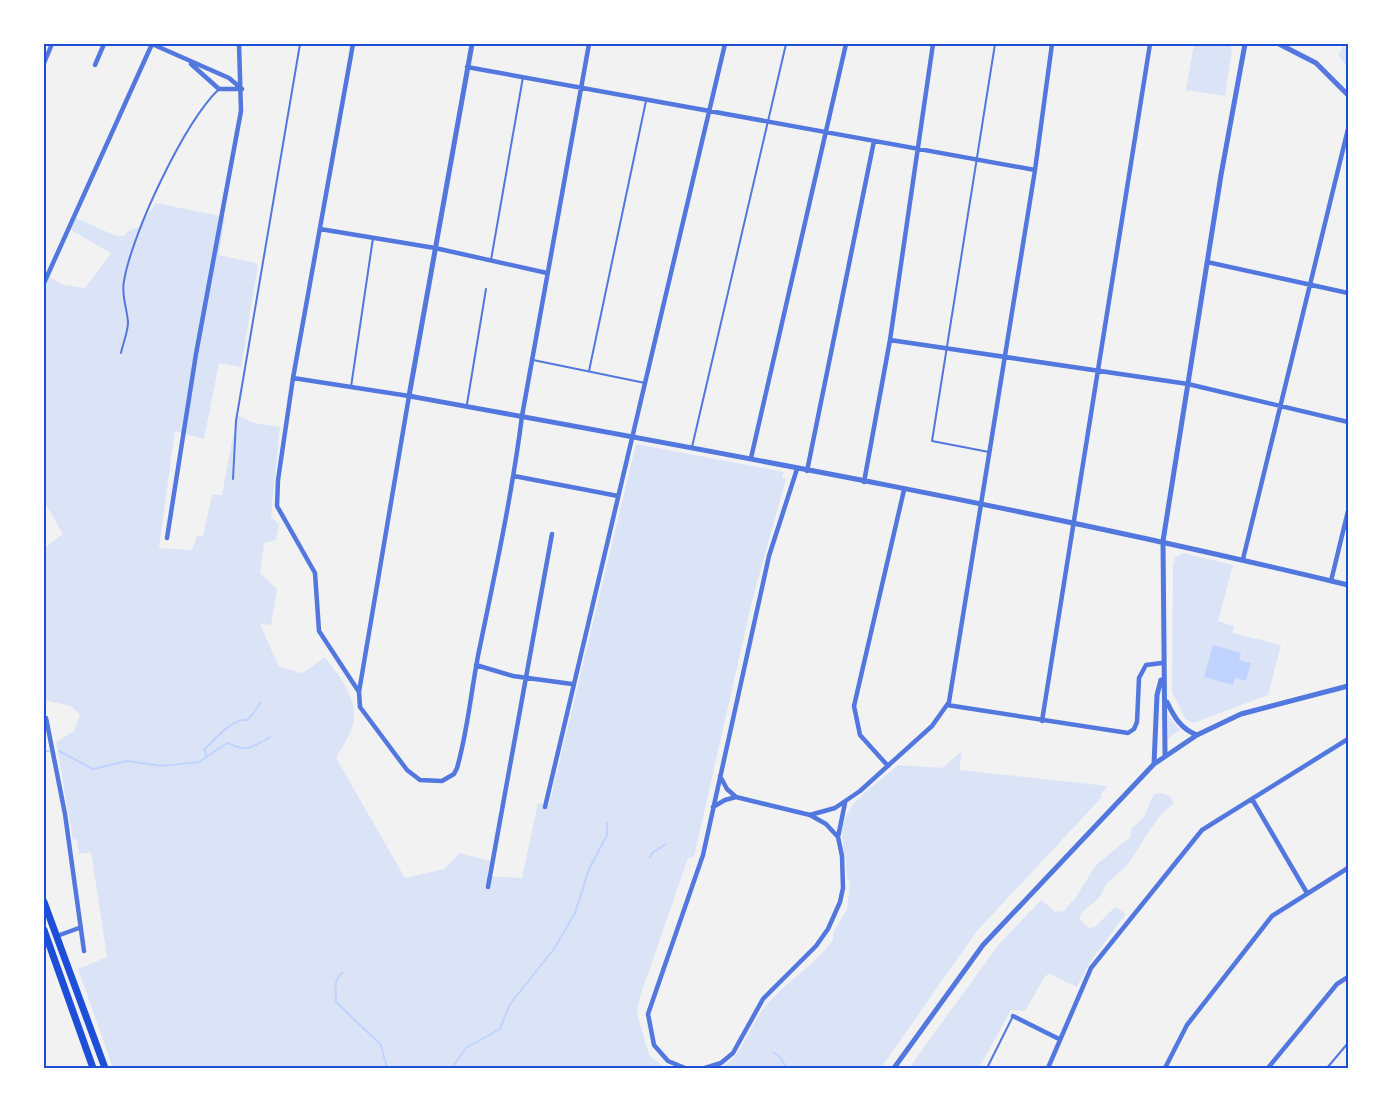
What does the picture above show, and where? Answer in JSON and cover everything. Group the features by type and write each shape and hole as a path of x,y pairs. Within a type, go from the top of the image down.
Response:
{"highway":[{"path":"44,902 105,1068"},
{"path":"44,935 93,1068"}],"street":[{"path":"44,63 52,44"},
{"path":"95,65 104,44"},
{"path":"44,283 152,44 229,78 242,89"},
{"path":"167,538 196,354 241,111 239,44"},
{"path":"354,44 293,378 278,480 277,506 315,573 319,631 359,692"},
{"path":"472,44 359,692 360,707 407,770 420,780 442,781 454,774 467,725 476,665 514,476 522,416 589,44"},
{"path":"545,807 572,684 725,44"},
{"path":"751,458 846,44"},
{"path":"864,482 890,340 933,44"},
{"path":"810,815 845,803 932,726 947,705 953,684 1035,171 1052,44"},
{"path":"1042,721 1150,44"},
{"path":"1165,755 1166,700 1162,663 1163,541 1245,44"},
{"path":"1279,44 1316,63 1348,95"},
{"path":"186,60 219,89 242,89"},
{"path":"467,67 1035,171"},
{"path":"1243,559 1348,129"},
{"path":"807,471 873,141"},
{"path":"320,229 435,248 547,273"},
{"path":"1208,262 1348,293"},
{"path":"890,340 1188,384 1348,422"},
{"path":"293,378 409,396 751,458 1163,541 1348,585"},
{"path":"685,1068 668,1061 654,1045 648,1014 703,855 769,556 797,469"},
{"path":"514,476 618,496"},
{"path":"888,766 860,735 855,706 904,490"},
{"path":"1331,581 1348,511"},
{"path":"488,887 500,832 525,678 552,534"},
{"path":"947,705 1123,733 1131,732 1137,722 1140,672 1146,665 1162,663"},
{"path":"476,665 525,678 572,684"},
{"path":"1154,764 1158,695 1163,676"},
{"path":"894,1068 983,945 1154,764 1197,735 1255,710 1348,686"},
{"path":"1166,700 1174,718 1189,732 1197,735"},
{"path":"46,718 65,814 84,951"},
{"path":"1048,1068 1091,968 1202,830 1348,739"},
{"path":"720,776 727,789 736,797"},
{"path":"713,807 724,800 736,797 810,815 826,824 838,837"},
{"path":"1252,799 1307,893"},
{"path":"705,1068 721,1063 733,1053 763,999 816,946 828,929 840,902 843,888 842,856 838,837 845,803"},
{"path":"1165,1068 1187,1025 1272,916 1348,868"},
{"path":"57,936 79,928"},
{"path":"1268,1068 1337,984 1348,976"},
{"path":"1013,1017 1059,1039"}],"lane":[{"path":"233,479 237,415 300,44"},
{"path":"692,447 786,44"},
{"path":"989,452 933,441 995,44"},
{"path":"490,262 523,77"},
{"path":"121,353 128,324 123,283 129,259 154,196 198,113 219,89"},
{"path":"589,371 646,101"},
{"path":"351,387 373,237"},
{"path":"466,406 486,289"},
{"path":"532,360 645,383"},
{"path":"987,1068 1013,1017"},
{"path":"1327,1068 1348,1043"}],"shaded area":[{"path":"1194,44 1230,44 1232,50 1225,96 1186,90"},
{"path":"1343,46 1348,50 1348,68 1338,55"},
{"path":"156,203 225,217 219,255 255,263 258,266 241,367 219,363 204,439 175,431 159,548 192,550 197,536 203,536 212,495 222,495 237,415 254,423 280,427 271,517 279,524 276,540 264,543 260,573 277,589 271,625 260,624 279,667 302,673 325,657 346,688 353,706 353,724 336,758 405,878 444,869 460,853 490,861 487,876 522,878 538,803 549,805 636,444 784,472 782,478 786,479 752,601 694,857 688,858 640,997 637,1013 649,1055 665,1068 114,1068 112,1065 78,969 107,957 91,852 79,854 77,839 73,840 56,742 74,731 80,715 71,706 44,700 44,548 63,534 44,501 44,274 64,285 85,288 111,253 71,230 76,218 116,236 124,236 128,231 139,227"},
{"path":"1183,553 1233,565 1218,621 1234,626 1233,633 1281,645 1268,695 1193,723 1185,719 1172,692 1173,566 1175,558"},
{"path":"1168,715 1180,730 1168,738"},
{"path":"962,751 959,770 1108,786 1101,794 1102,797 976,932 881,1068 720,1068 739,1051 769,1002 817,959 833,940 833,933 847,909 850,881 847,880 842,833 844,822 854,803 898,765 942,768"},
{"path":"1162,793 1170,796 1174,804 1162,814 1127,865 1107,884 1101,895 1079,919 1089,928 1095,927 1115,907 1126,914 1090,962 1077,987 1050,974 1045,976 1025,1011 1011,1010 979,1068 909,1068 999,944 1041,900 1056,912 1064,911 1076,897 1096,865 1130,837 1132,828 1144,817 1154,794"}],"water":[{"path":"1213,645 1241,653 1239,660 1251,663 1246,681 1235,678 1233,685 1204,677"}],"waterway":[{"path":"252,715 261,702"},
{"path":"207,756 204,750 218,736 236,722 247,720 251,716"},
{"path":"265,740 270,737"},
{"path":"59,751 93,769 127,761 162,766 199,762 227,743 245,748 263,741"},
{"path":"44,751 49,751"},
{"path":"452,1068 466,1048 500,1029 510,1004 554,949 575,913 589,869 607,835 607,822"},
{"path":"650,857 652,853 666,844"},
{"path":"342,973 336,983 336,1002 381,1045 387,1068"},
{"path":"773,1052 779,1056 787,1068"}]}
